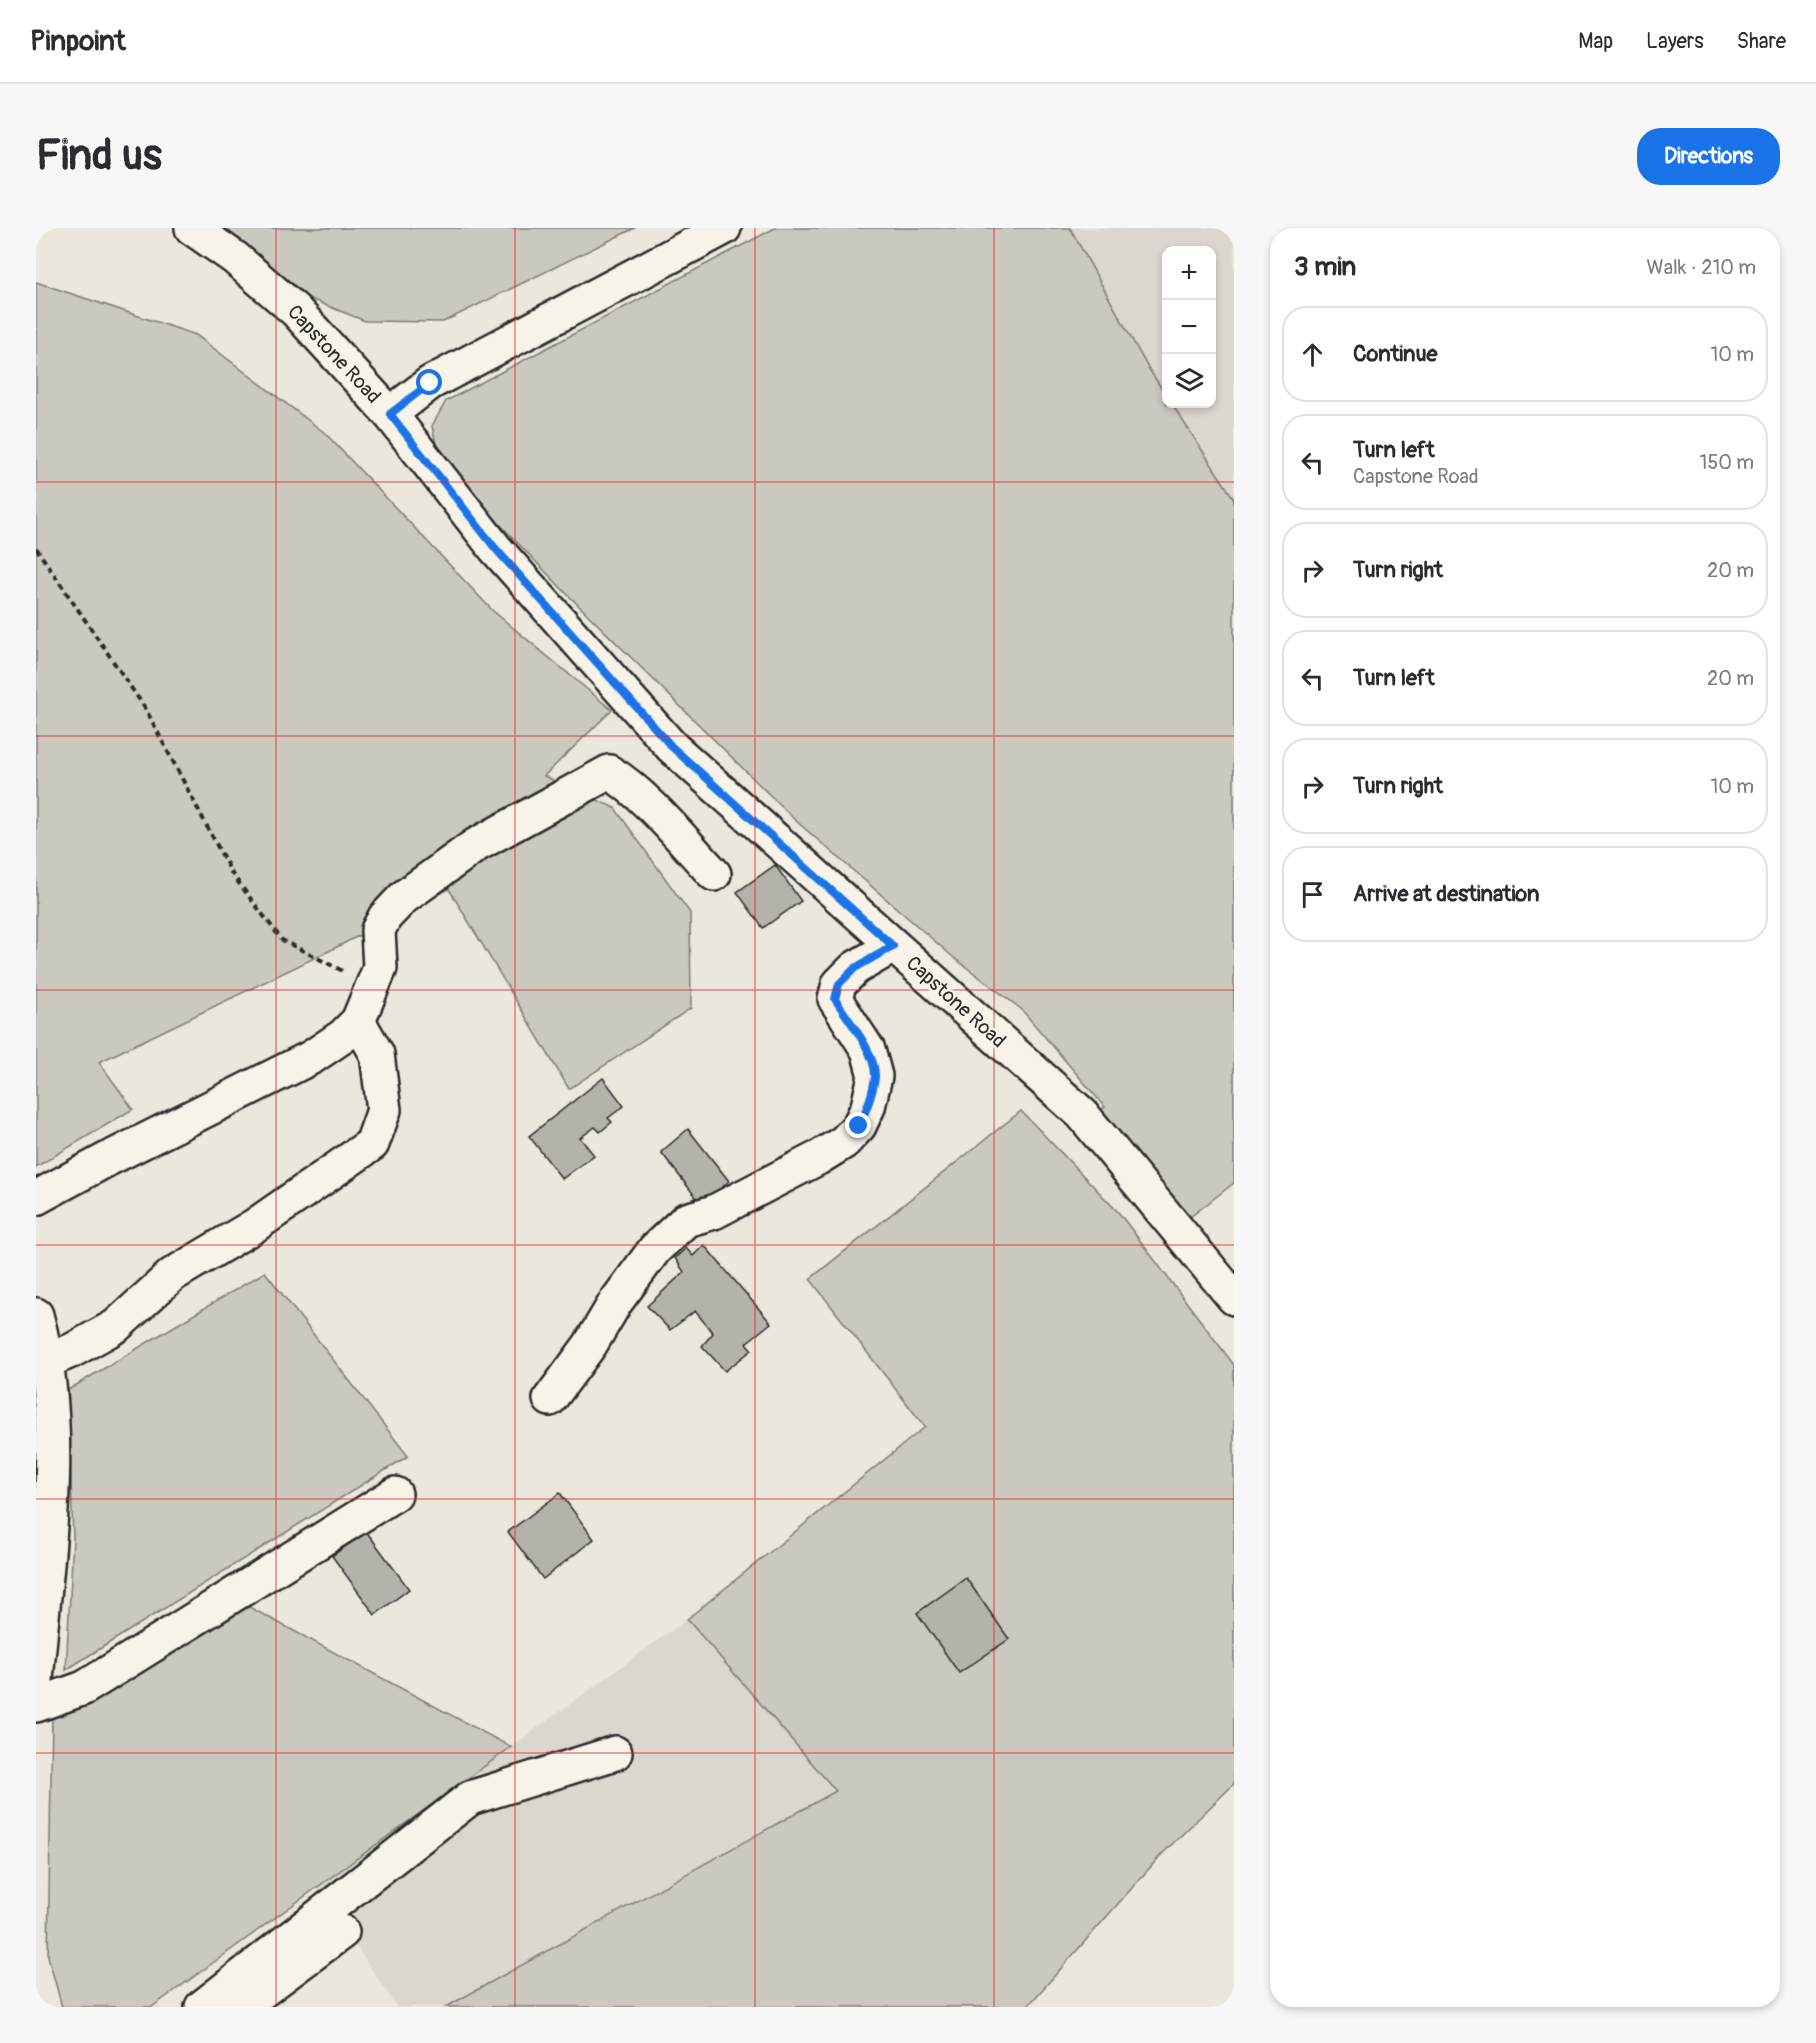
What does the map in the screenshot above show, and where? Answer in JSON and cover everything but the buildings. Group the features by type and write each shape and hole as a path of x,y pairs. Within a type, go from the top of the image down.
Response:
{"street":[{"name":"Capstone Road","path":"192,228 236,258 296,310 390,414 495,548 672,747 1082,1113 1234,1298"},
{"path":"390,414 430,383 724,228"},
{"path":"36,1198 106,1160 312,1057 344,1036 358,1020 380,968 378,930 385,916 404,897 476,845 609,772 638,794 714,874"},
{"path":"550,1399 590,1345 615,1303 655,1249 686,1220 714,1212 818,1158 844,1142 859,1126 868,1107 875,1076 868,1050 835,999 839,984 855,968 893,946"},
{"path":"45,1362 73,1350 116,1326 172,1275 254,1226 372,1144 384,1110 377,1054 358,1020"},
{"path":"36,1315 51,1401 53,1476 36,1680"},
{"path":"36,1705 84,1688 395,1494"},
{"path":"202,2007 470,1798 615,1753"},
{"path":"241,2007 342,1932"}],"path":[{"path":"36,548 145,708 232,874 282,940 373,986"}],"shaded area":[{"path":"203,228 635,228 443,322 365,321 283,288"},
{"path":"775,228 1070,228 1162,389 1162,408 1175,408 1234,499 1234,1183 1185,1221 1096,1113 1105,1107 1021,1009 953,957 796,821 564,591 440,462 432,426 446,401"},
{"path":"1070,228 1234,228 1234,499 1175,408 1216,408 1216,246 1162,246 1162,389"},
{"path":"36,282 196,335 325,433 493,611 612,710 544,776 615,808 690,913 691,1008 569,1089 449,889 333,949 99,1062 133,1109 36,1167"},
{"path":"1021,1111 1119,1213 1234,1365 1234,1784 1162,1854 1027,2007 446,2007 836,1791 687,1619 925,1427 810,1279"},
{"path":"265,1272 408,1456 66,1670 73,1539 68,1390"},
{"path":"238,1601 511,1747 152,2007 62,2007 48,1956 52,1716"},
{"path":"687,1619 837,1791 446,2007 397,2007 317,1888"}],"route":[{"path":"430,383 390,414 495,548 672,747 893,946 855,968 839,984 835,999 868,1050 875,1076 868,1107 859,1126"}]}
